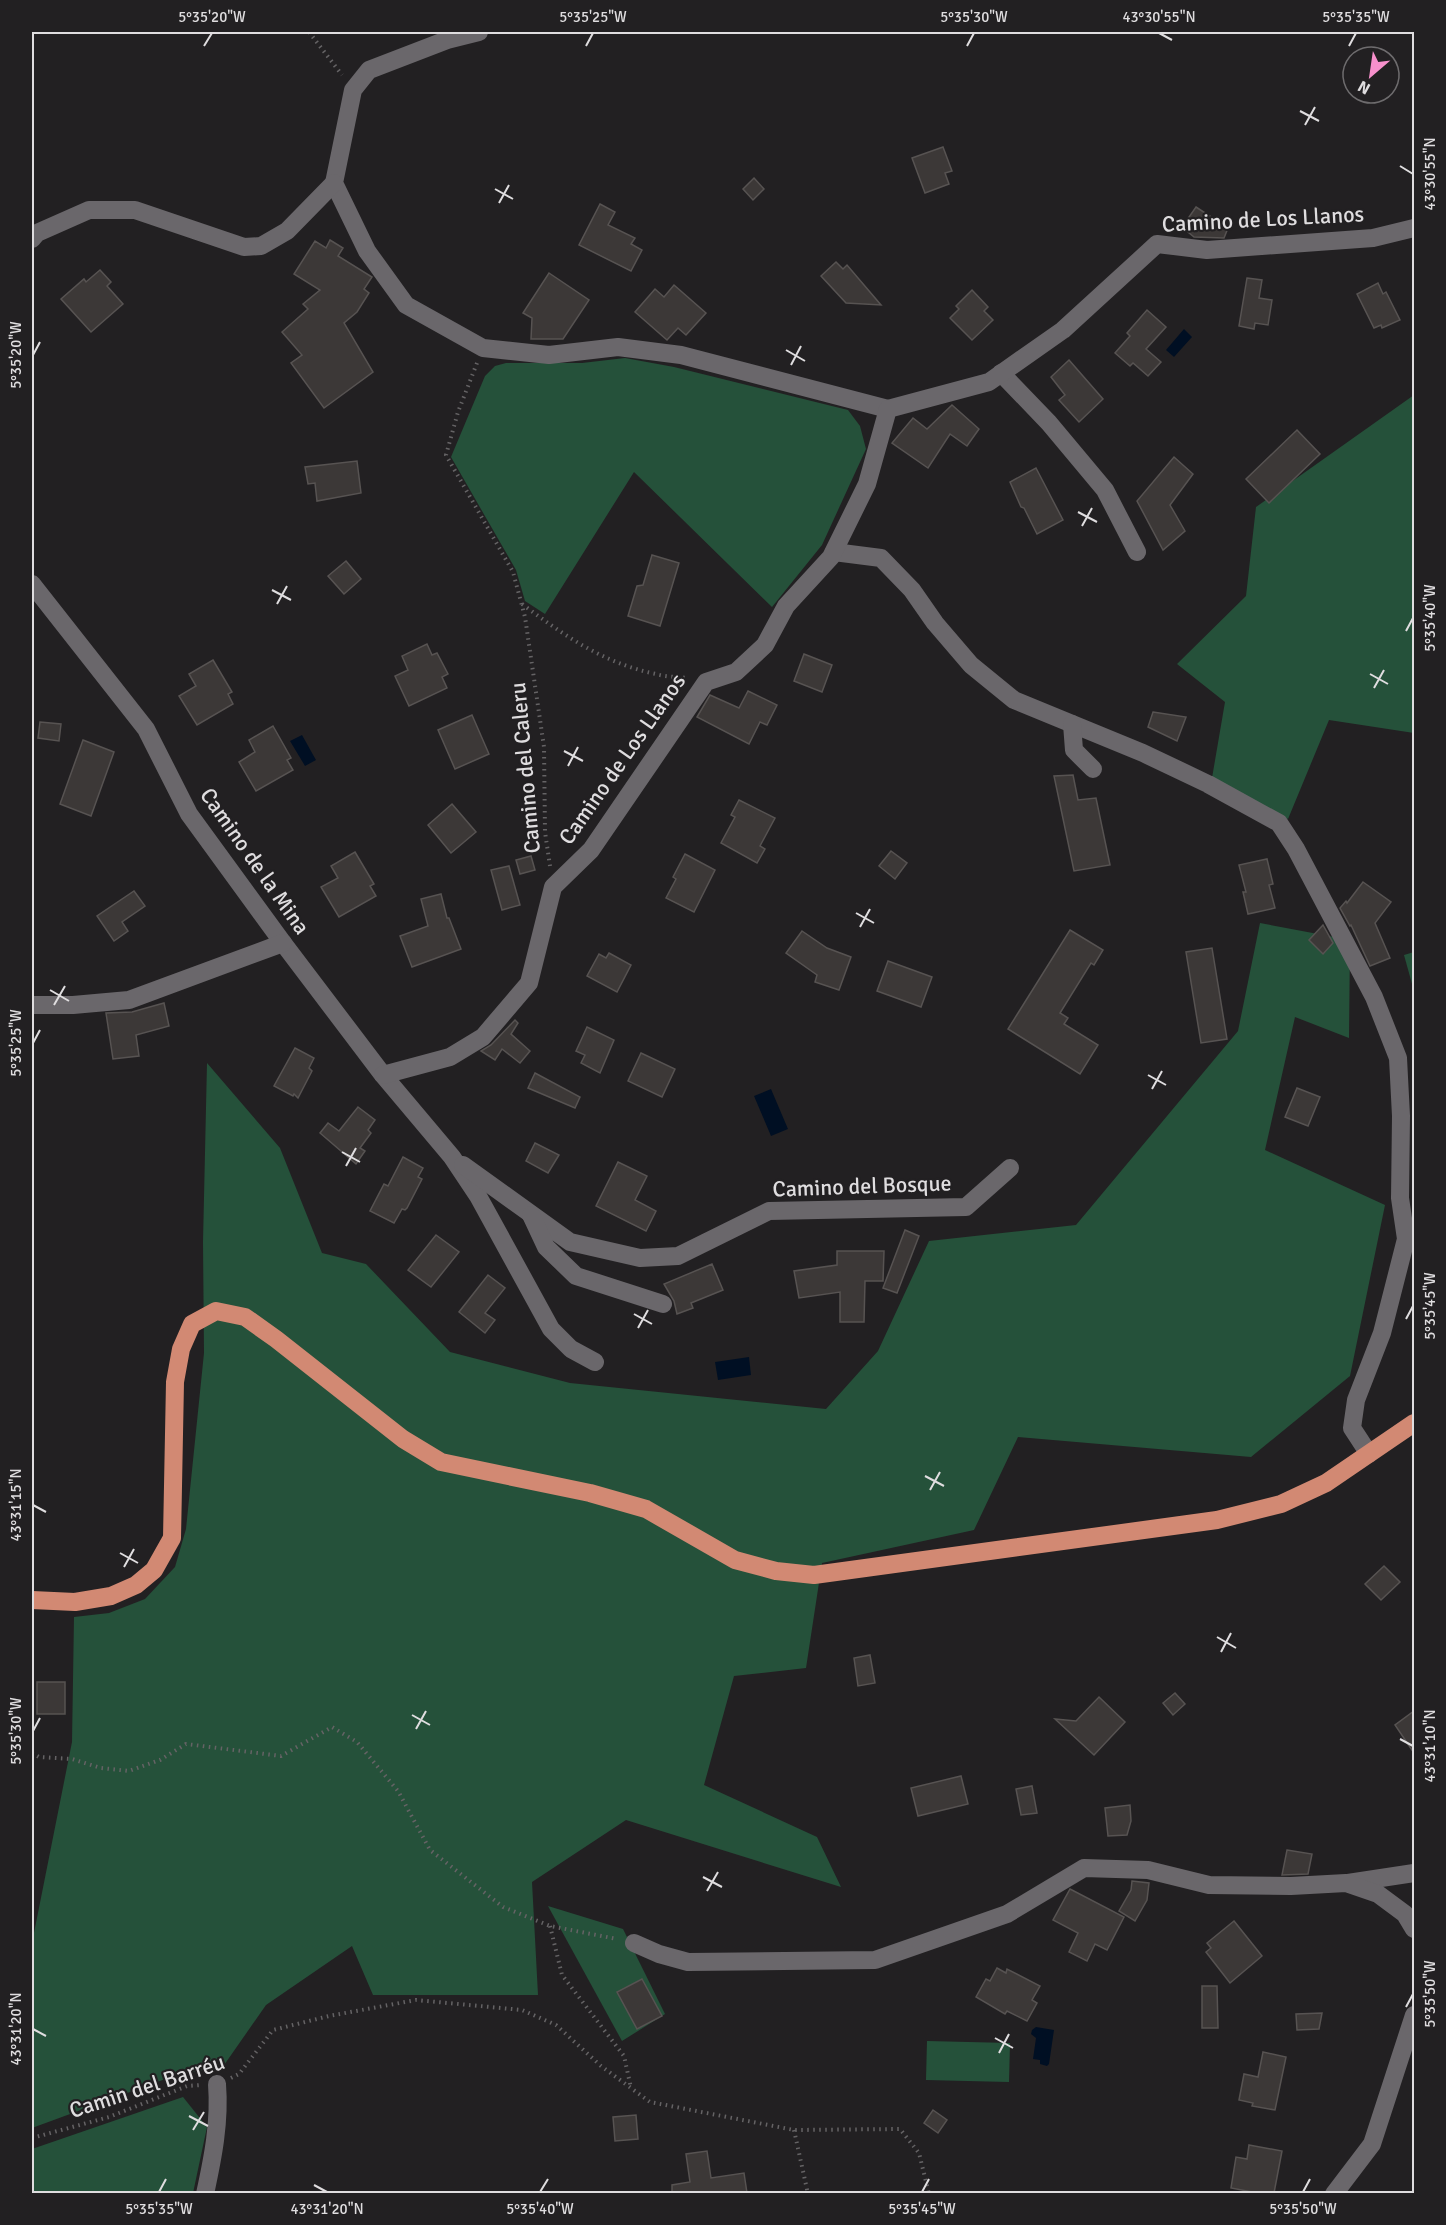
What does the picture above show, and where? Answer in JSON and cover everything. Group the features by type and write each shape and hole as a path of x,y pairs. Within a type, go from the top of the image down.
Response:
{"highway":[{"path":"32,1600 75,1602 111,1596 136,1585 154,1570 172,1538 175,1382 181,1349 192,1324 216,1311 245,1317 403,1439 441,1462 590,1493 646,1509 735,1560 776,1571 814,1575 1217,1520 1281,1504 1326,1483 1414,1423"}],"street":[{"path":"32,239 37,233 89,210 135,210 244,247 261,246 287,231 334,183 353,90 369,70 447,40 480,32"},
{"path":"334,183 367,251 406,305 483,348 549,355 618,347 681,355 888,409"},
{"name":"Camino de Los Llanos","path":"553,887 591,850 706,682 736,672 765,645 786,606 834,552 867,484 888,409 989,382 1063,330 1157,244 1207,250 1373,238 1414,228"},
{"path":"1001,374 1049,423 1105,490 1137,552"},
{"path":"834,552 881,558 912,590 935,623 971,665 1014,700 1143,753 1208,784 1279,823 1296,849 1374,997 1398,1058 1401,1116 1400,1198 1406,1239 1382,1333 1356,1400 1352,1428 1369,1454"},
{"name":"Camino de la Mina","path":"32,584 146,729 189,814 283,943 383,1075 452,1157"},
{"path":"1072,724 1074,750 1093,769"},
{"path":"383,1075 450,1057 483,1037 529,983 553,887"},
{"path":"32,1005 73,1005 129,1000 283,943"},
{"path":"452,1157 478,1196 551,1329 571,1349 595,1362"},
{"name":"Camino del Bosque","path":"452,1157 570,1242 640,1258 678,1256 769,1211 966,1207 1010,1168"},
{"path":"530,1213 546,1247 576,1276 663,1305"},
{"path":"634,1943 658,1954 688,1962 875,1960 1007,1914 1084,1868 1148,1870 1209,1885 1291,1886 1346,1883 1414,1873"},
{"path":"1346,1883 1378,1894 1405,1914 1414,1929"},
{"path":"1334,2193 1372,2144 1414,2015"},
{"path":"205,2193 215,2151 219,2110 217,2084"}],"path":[{"path":"309,32 353,90"},
{"name":"Camino del Caleru","path":"483,348 458,412 446,455 513,572 522,604 544,747 545,832 553,887"},
{"path":"522,604 591,651 618,664 657,675 706,682"},
{"path":"32,1753 39,1757 72,1759 101,1768 129,1771 160,1760 186,1744 281,1756 332,1727 357,1742 398,1791 430,1850 503,1907 550,1926 634,1943"},
{"path":"550,1926 562,1975 624,2056 631,2089"},
{"name":"Camin del Barréu","path":"32,2138 109,2117 187,2086 217,2084 239,2074 273,2030 329,2016 416,2000 522,2010 556,2025 601,2066 650,2102 794,2130 900,2129 919,2153 929,2193"},
{"path":"794,2130 808,2193"}],"green space":[{"path":"625,358 674,367 848,410 860,426 866,449 822,545 772,607 634,472 545,614 525,601 516,570 451,457 485,376 495,366 506,363 582,363"},
{"path":"1414,395 1414,733 1329,720 1288,819 1212,778 1225,702 1177,664 1246,596 1256,507"},
{"path":"1260,923 1350,940 1349,1038 1295,1017 1265,1150 1385,1205 1350,1376 1251,1457 1018,1437 974,1530 822,1563 806,1668 734,1676 704,1785 817,1837 841,1887 626,1820 532,1882 538,1995 373,1995 352,1946 266,2005 222,2068 179,2074 32,2128 32,1943 72,1742 74,1617 109,1613 145,1599 175,1567 186,1529 204,1353 203,1242 207,1063 280,1148 322,1253 366,1264 450,1352 570,1383 826,1409 878,1351 929,1241 1076,1225 1238,1031"},
{"path":"1414,952 1414,991 1404,955"},
{"path":"548,1906 623,1929 665,2014 622,2041"},
{"path":"927,2041 1010,2043 1009,2082 926,2080"},
{"path":"183,2097 207,2127 193,2193 32,2193 32,2149"}],"water":[{"path":"1184,329 1192,337 1174,357 1166,350"},
{"path":"302,735 316,760 305,766 290,741"},
{"path":"771,1089 788,1129 771,1136 754,1096"},
{"path":"749,1357 751,1375 718,1380 715,1362"},
{"path":"1036,2027 1054,2030 1047,2066 1040,2064 1040,2060 1033,2059 1036,2038 1031,2034"}],"building":[{"path":"943,147 952,171 945,173 949,184 925,193 912,158"},
{"path":"754,178 764,189 753,200 743,189"},
{"path":"600,204 615,212 608,225 635,238 631,244 642,250 631,271 579,245"},
{"path":"1196,207 1228,228 1224,238 1194,237 1182,227"},
{"path":"330,240 343,248 338,256 372,277 364,289 369,293 357,312 344,323 373,372 324,408 291,363 302,355 282,332 308,309 303,304 320,290 294,274 315,241 326,248"},
{"path":"836,262 843,269 847,265 881,305 846,303 821,276"},
{"path":"100,270 111,282 107,286 123,304 91,332 61,299 84,279 86,282"},
{"path":"549,273 589,300 563,339 531,339 532,318 523,313"},
{"path":"1247,278 1262,280 1259,298 1272,300 1268,325 1255,323 1254,329 1239,326"},
{"path":"1378,283 1383,294 1386,292 1400,320 1382,328 1381,325 1374,328 1357,294"},
{"path":"674,285 706,313 686,335 678,328 667,340 635,312 655,289 664,297"},
{"path":"972,290 988,307 984,311 993,320 972,340 950,318 959,309 956,306"},
{"path":"1147,310 1166,327 1146,349 1161,362 1148,376 1133,363 1130,366 1115,353 1130,336 1127,333"},
{"path":"1069,360 1103,399 1079,422 1059,400 1065,395 1051,377"},
{"path":"952,405 979,429 967,446 950,434 928,468 892,443 913,418 927,429"},
{"path":"1297,430 1320,454 1269,503 1246,479"},
{"path":"1174,457 1193,474 1170,505 1185,531 1163,550 1137,501"},
{"path":"357,461 361,493 317,501 315,483 308,484 305,467"},
{"path":"1036,468 1063,520 1037,534 1010,482"},
{"path":"652,555 679,563 660,626 628,616 637,586 643,585"},
{"path":"346,561 361,579 344,594 328,576"},
{"path":"427,644 432,655 437,653 448,674 442,677 447,688 409,706 395,676 408,670 402,656"},
{"path":"804,654 832,665 822,692 794,681"},
{"path":"213,660 232,692 228,694 233,704 197,725 179,696 196,686 189,674"},
{"path":"748,691 777,705 767,725 760,722 749,744 697,717 710,695 739,708"},
{"path":"1153,712 1186,717 1177,741 1148,727"},
{"path":"472,715 489,754 455,769 438,730"},
{"path":"40,722 61,724 59,741 38,738"},
{"path":"273,726 291,758 287,760 293,770 256,791 239,762 255,752 249,740"},
{"path":"83,740 114,752 91,816 60,804"},
{"path":"1073,775 1078,800 1096,798 1110,865 1074,871 1054,776"},
{"path":"739,800 775,818 760,846 765,849 757,863 721,843 735,817 731,815"},
{"path":"452,804 476,832 451,853 428,825"},
{"path":"891,851 907,863 895,879 879,866"},
{"path":"355,852 374,884 370,886 376,896 339,917 321,887 338,878 331,866"},
{"path":"685,854 715,870 694,912 666,898 676,879 673,877"},
{"path":"531,856 535,870 520,874 516,860"},
{"path":"1267,859 1273,884 1269,885 1275,908 1248,914 1243,892 1246,892 1239,865"},
{"path":"509,866 520,905 502,910 491,870"},
{"path":"1363,882 1391,902 1375,923 1390,958 1370,966 1351,925 1340,908 1346,901 1347,903"},
{"path":"134,891 145,906 122,922 128,931 114,941 97,916"},
{"path":"441,894 447,918 449,918 461,949 412,967 400,936 428,926 421,899"},
{"path":"1323,925 1333,943 1323,954 1309,940"},
{"path":"1070,930 1103,950 1094,965 1091,963 1060,1013 1068,1018 1064,1024 1098,1045 1080,1074 1008,1029"},
{"path":"802,931 827,948 851,957 839,990 815,982 817,975 786,953"},
{"path":"1212,948 1227,1039 1201,1043 1186,952"},
{"path":"609,953 631,965 617,992 587,976 599,954 606,958"},
{"path":"888,961 932,977 921,1007 877,991"},
{"path":"164,1003 169,1026 136,1035 139,1056 113,1059 106,1013 132,1012"},
{"path":"515,1020 518,1023 511,1034 530,1051 520,1063 502,1049 495,1060 481,1051 491,1045"},
{"path":"587,1027 614,1040 600,1073 581,1063 585,1055 576,1051"},
{"path":"295,1048 314,1058 309,1068 312,1071 298,1098 274,1086"},
{"path":"641,1053 675,1069 662,1097 628,1081"},
{"path":"535,1073 580,1097 575,1108 528,1088"},
{"path":"1297,1088 1320,1097 1308,1126 1285,1117"},
{"path":"358,1107 375,1120 368,1130 371,1133 360,1148 365,1151 356,1164 320,1133 328,1123 339,1131"},
{"path":"535,1143 559,1155 548,1173 526,1161"},
{"path":"403,1157 423,1168 418,1177 422,1179 407,1208 402,1209 394,1223 370,1211 384,1184 388,1186"},
{"path":"618,1162 647,1176 635,1200 656,1211 646,1231 596,1206"},
{"path":"905,1230 919,1236 897,1293 883,1288"},
{"path":"436,1235 459,1252 431,1287 408,1270"},
{"path":"837,1251 884,1251 883,1281 865,1281 864,1322 840,1322 840,1292 799,1298 794,1271 837,1265"},
{"path":"712,1264 723,1290 691,1303 693,1308 677,1314 674,1301 664,1284"},
{"path":"488,1275 505,1288 485,1313 495,1320 485,1333 459,1312"},
{"path":"1384,1566 1400,1582 1381,1600 1365,1584"},
{"path":"870,1655 875,1683 858,1686 854,1658"},
{"path":"37,1682 65,1682 65,1714 37,1714"},
{"path":"1175,1693 1185,1704 1173,1715 1163,1703"},
{"path":"1099,1697 1125,1722 1094,1755 1055,1719 1076,1721"},
{"path":"1414,1711 1414,1753 1395,1725"},
{"path":"961,1776 968,1804 918,1816 911,1788"},
{"path":"1032,1786 1037,1813 1021,1815 1016,1789"},
{"path":"1130,1805 1131,1821 1127,1835 1108,1836 1105,1808"},
{"path":"1287,1850 1312,1854 1308,1874 1282,1875"},
{"path":"1132,1881 1149,1883 1147,1900 1135,1921 1119,1911 1131,1890"},
{"path":"1070,1889 1124,1917 1107,1950 1095,1944 1087,1961 1069,1952 1078,1933 1053,1920"},
{"path":"1234,1921 1262,1956 1230,1983 1206,1952 1211,1948 1207,1943"},
{"path":"997,1968 1006,1973 1007,1969 1040,1986 1032,2000 1037,2003 1027,2021 1007,2011 1005,2014 976,1997 986,1979 990,1981"},
{"path":"642,1979 662,2016 637,2029 617,1992"},
{"path":"1202,1986 1217,1986 1218,2028 1202,2028"},
{"path":"1322,2013 1319,2029 1297,2030 1296,2014"},
{"path":"1263,2052 1286,2057 1275,2110 1252,2106 1253,2103 1239,2100 1244,2074 1258,2077"},
{"path":"933,2110 947,2120 938,2133 924,2123"},
{"path":"636,2115 638,2139 615,2141 613,2117"},
{"path":"1249,2145 1282,2151 1274,2193 1251,2193 1231,2188 1236,2157 1247,2159"},
{"path":"707,2151 711,2178 744,2173 747,2193 672,2193 672,2185 690,2182 686,2154"}]}
